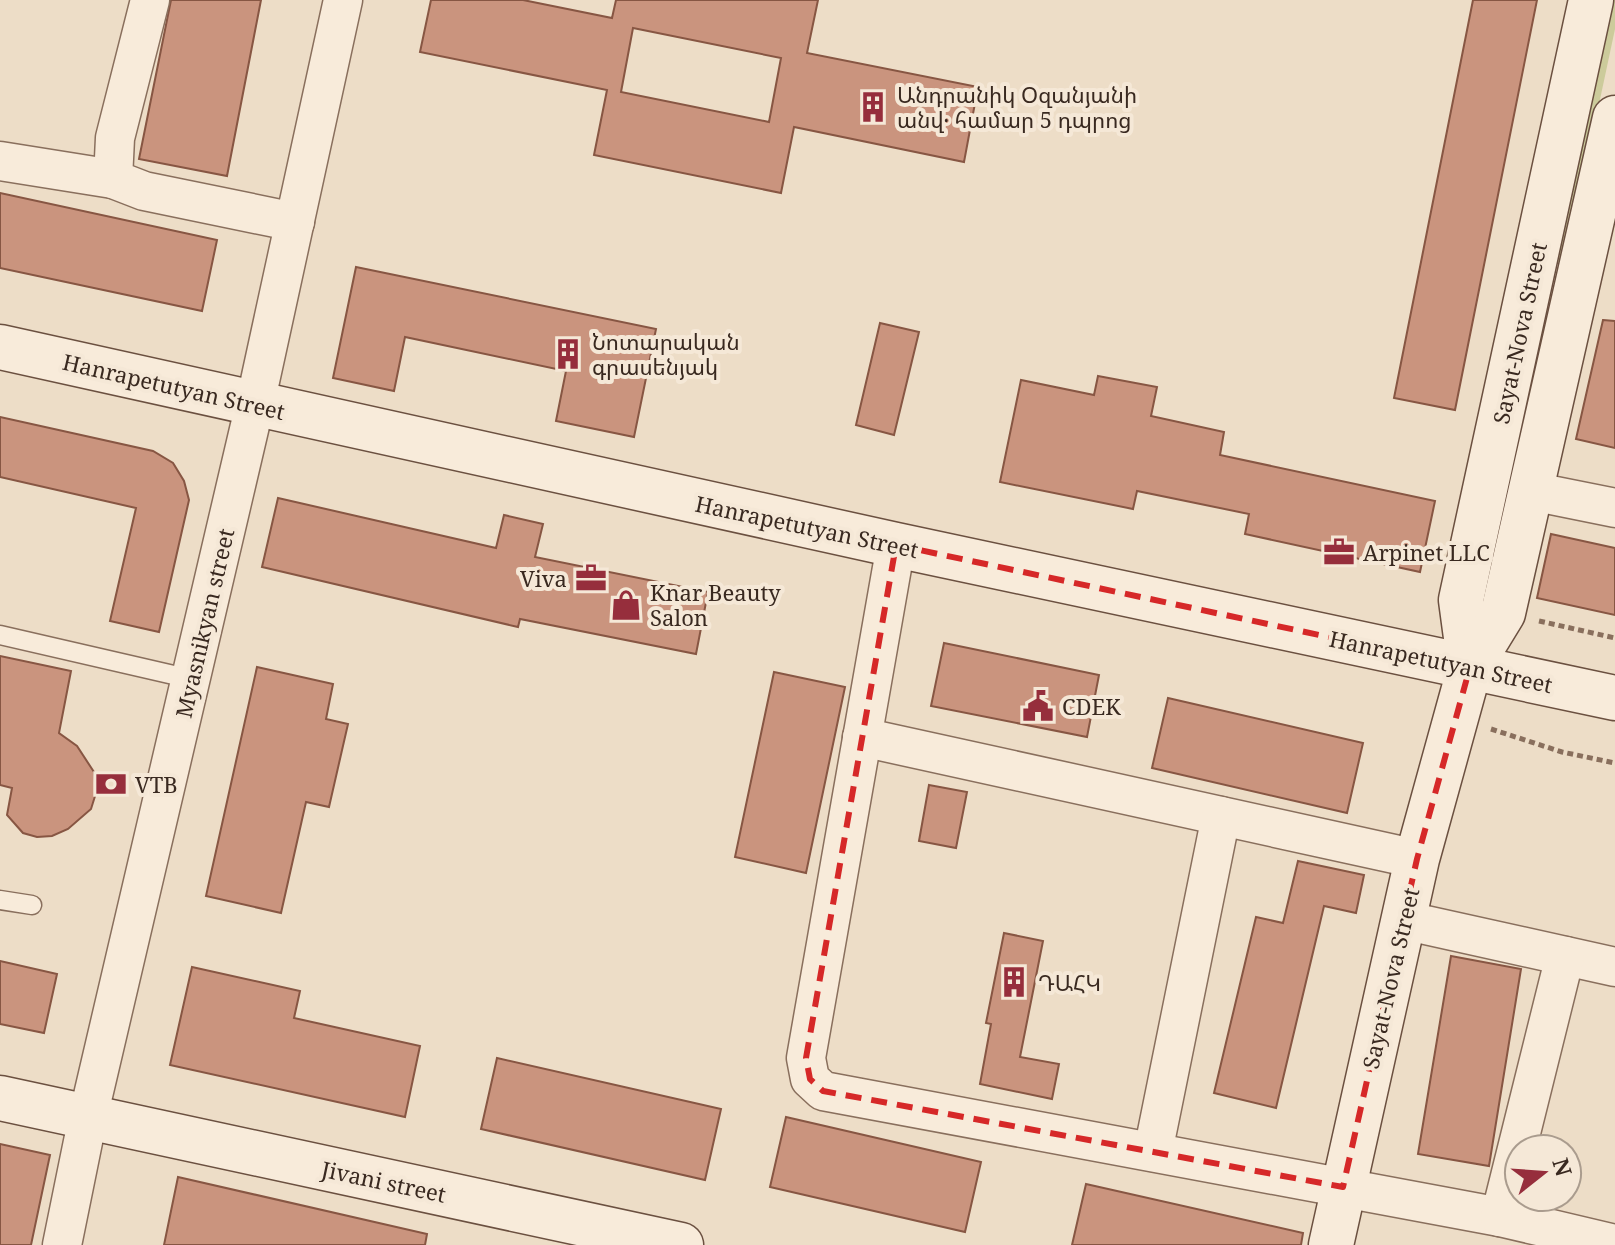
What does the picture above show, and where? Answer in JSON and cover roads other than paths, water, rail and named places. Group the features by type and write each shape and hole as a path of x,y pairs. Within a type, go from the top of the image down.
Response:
{"street":[{"path":"113,179 115,138 150,0"},
{"name":"Myasnikyan street","path":"62,1245 88,1117 255,404 343,0"},
{"name":"Sayat-Nova Street","path":"1470,667 1461,600 1591,0"},
{"name":"Sayat-Nova Street","path":"1331,1245 1417,859 1470,667 1503,613 1615,118"},
{"path":"0,161 113,179 144,191 295,222"},
{"path":"1532,272 1578,283"},
{"name":"Hanrapetutyan Street","path":"0,347 896,545 1615,698"},
{"path":"1531,491 1615,508"},
{"path":"896,545 806,1058 810,1079 823,1091 1500,1217 1615,1244"},
{"path":"862,737 1417,859"},
{"path":"1153,1152 1221,816"},
{"path":"1403,920 1615,967"},
{"path":"1500,1217 1565,956"},
{"path":"0,1098 88,1117"},
{"name":"Jivani street","path":"88,1117 681,1245"}],"lane":[{"path":"0,635 191,679"},
{"path":"0,900 32,905"}],"place":[{"name":"Անդրանիկ Օզանյանի անվ․ համար 5 դպրոց","path":"873,107"},
{"name":"Նոտարական գրասենյակ","path":"568,354"},
{"name":"Arpinet LLC","path":"1339,552"},
{"name":"Viva","path":"591,578"},
{"name":"Knar Beauty Salon","path":"626,605"},
{"name":"CDEK","path":"1038,706"},
{"name":"VTB","path":"111,784"},
{"name":"ԴԱՀԿ","path":"1014,982"}]}
